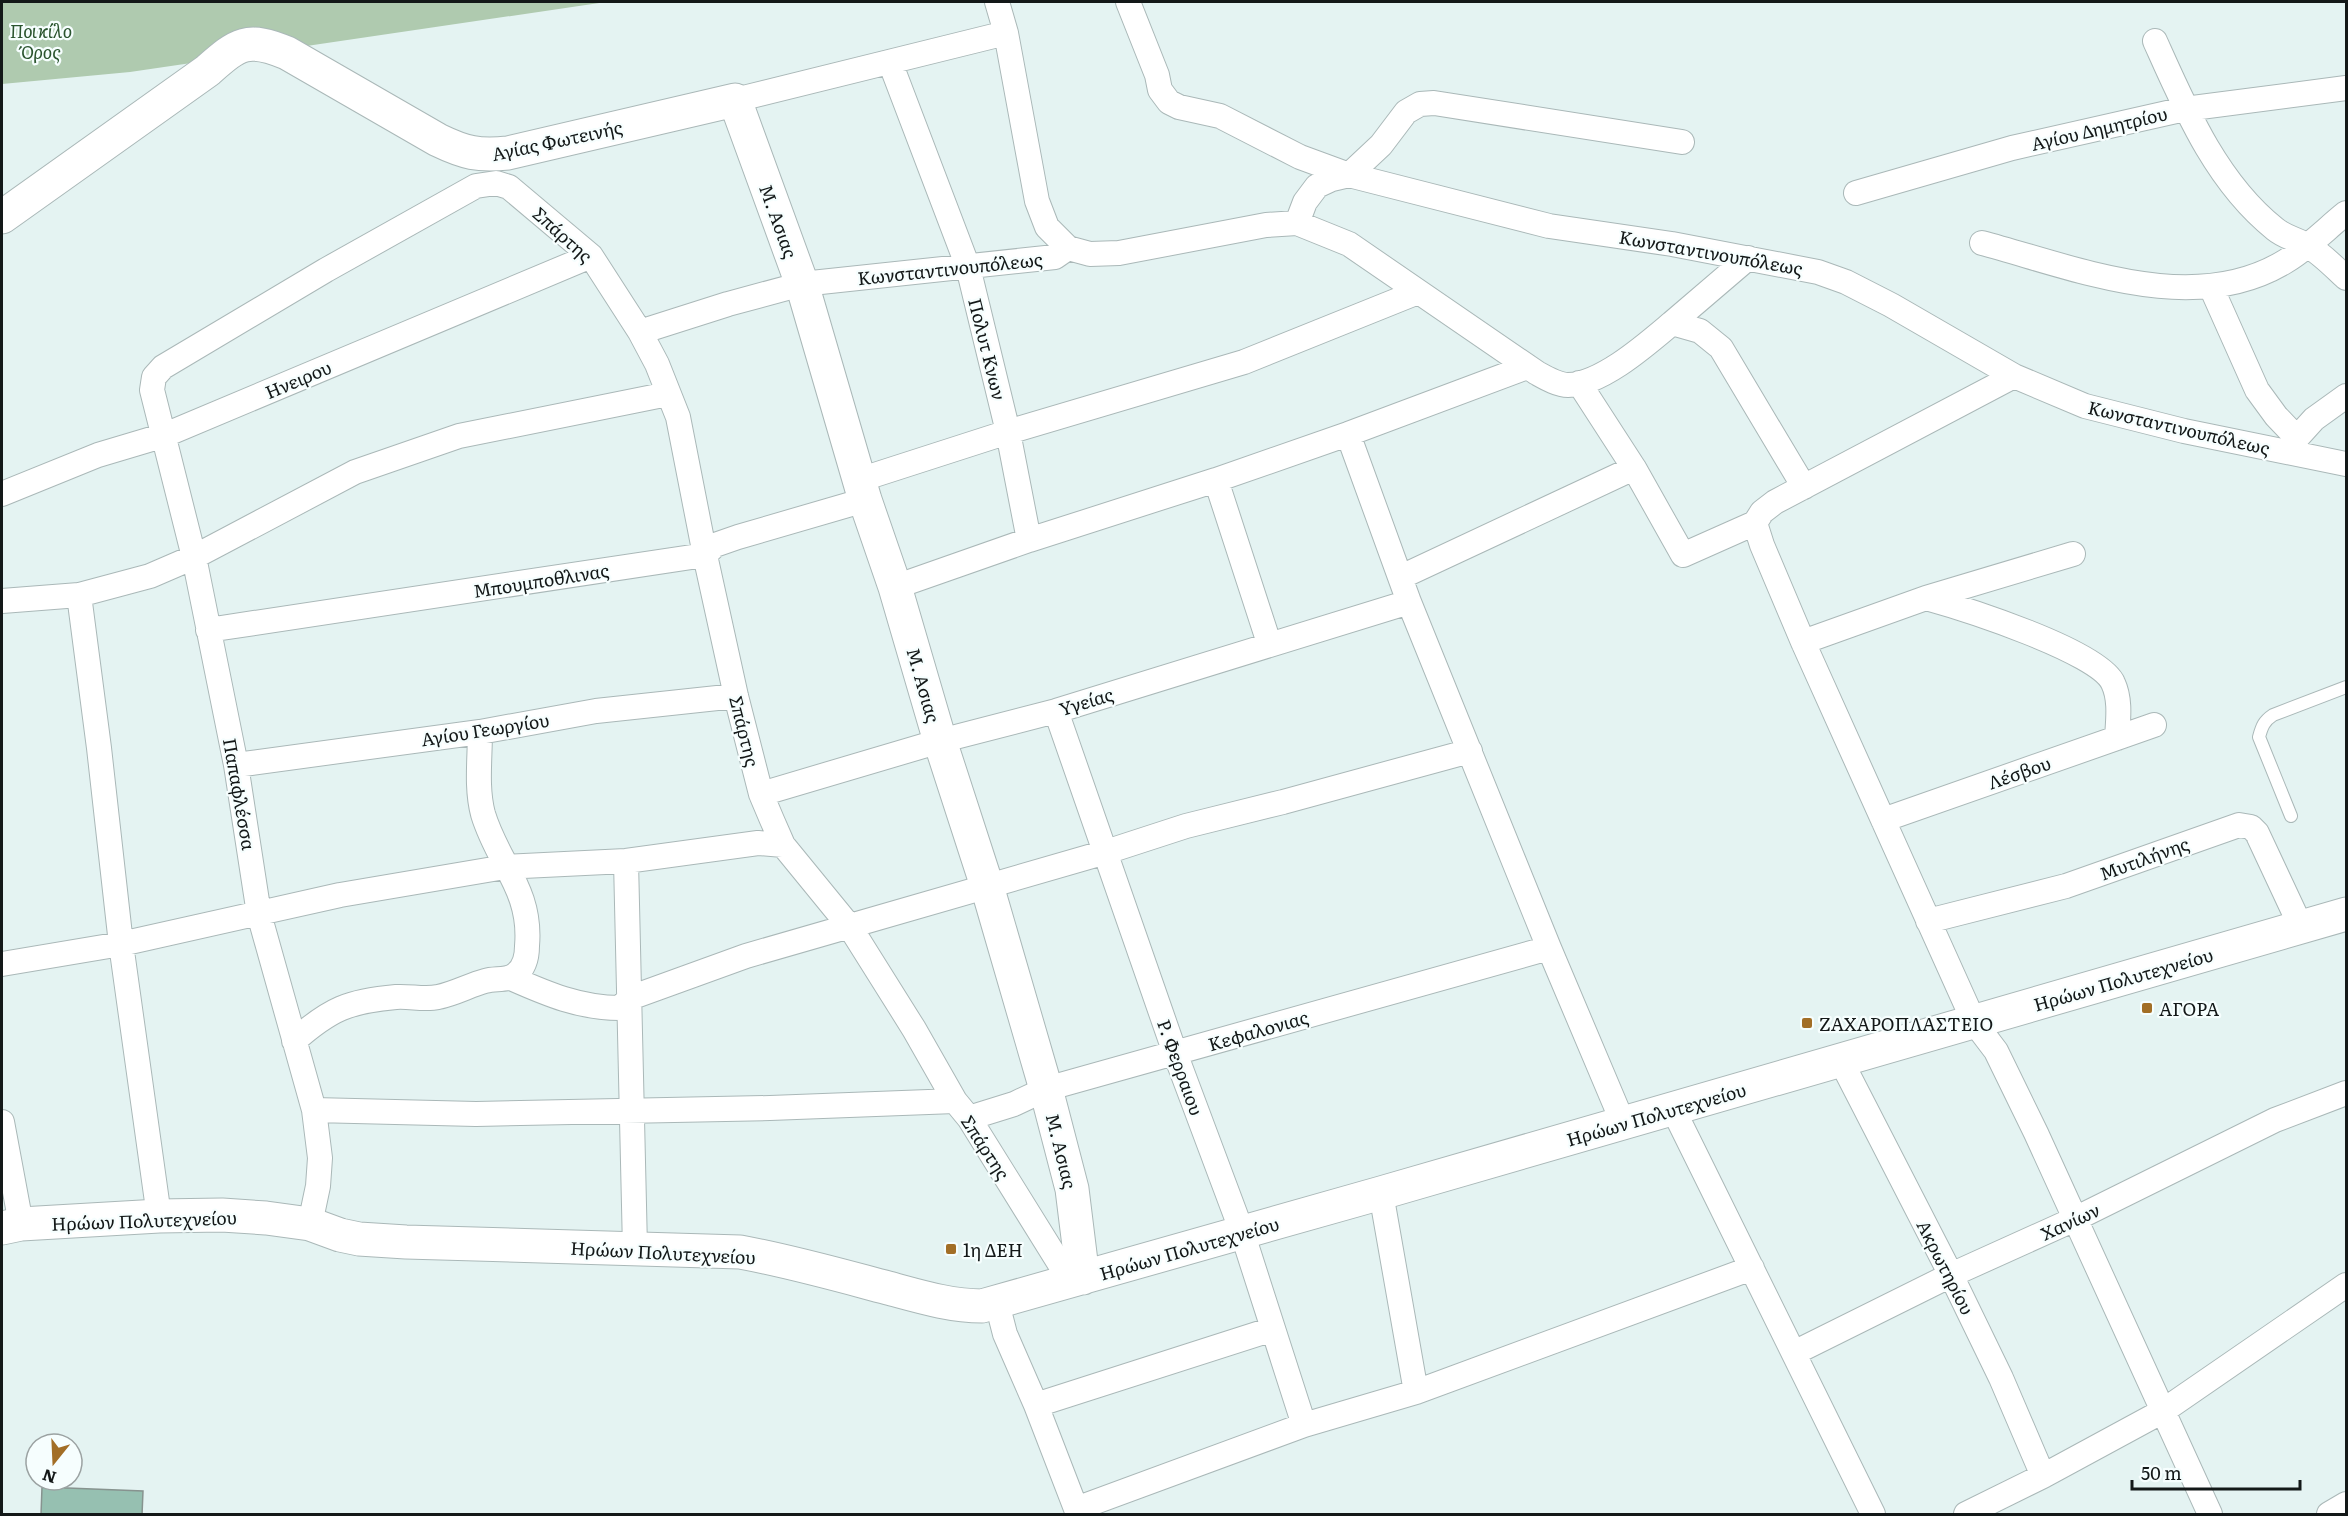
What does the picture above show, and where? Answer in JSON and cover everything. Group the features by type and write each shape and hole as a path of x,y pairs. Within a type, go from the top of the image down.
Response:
{"street":[{"path":"997,2 1006,33 1037,201 1047,227 1068,248"},
{"name":"Κωνσταντινουπόλεως","path":"1128,2 1157,75 1160,90 1168,102 1179,107 1220,116 1300,157 1349,176 1549,226 1787,264 1846,282 1941,333 2014,376 2085,406 2184,431 2290,445 2346,464"},
{"name":"Αγίας Φωτεινής","path":"2,218 207,71 233,49 249,43 270,45 287,53 438,140 461,151 482,155 508,153 1006,33"},
{"path":"2155,41 2185,109 2237,191 2275,229 2291,240 2307,245 2346,278"},
{"name":"Πολυτ Κνων","path":"890,62 968,267 1008,432 1029,540"},
{"name":"Αγίου Δημητρίου","path":"1856,192 2012,148 2185,109 2346,88"},
{"name":"Μ. Ασιας","path":"735,100 802,284 862,490 895,587 940,741 987,886 1046,1089 1072,1189 1077,1280"},
{"path":"1682,142 1434,103 1420,104 1406,112 1381,145 1349,176 1332,179 1317,186 1305,202 1297,224 1349,244 1537,374 1565,385 1579,383 1613,367 1672,323 1748,258"},
{"name":"Σπάρτης","path":"162,367 326,270 476,186 496,183 509,187 591,256 640,332 657,364 678,417 736,696 761,794 783,845 850,927 962,1110 1077,1280"},
{"path":"1982,243 2123,281 2184,288 2211,287 2263,272 2287,261 2346,213"},
{"name":"Κωνσταντινουπόλεως","path":"640,332 728,304 802,284 1055,257 1068,248 1090,254 1119,253 1266,225 1297,224"},
{"name":"Ηνειρου","path":"2,494 98,455 165,435 591,256"},
{"path":"2211,287 2257,390 2276,416 2290,445 2314,419 2346,396"},
{"name":"Μπουμποθλινας","path":"208,630 705,555 715,545 1008,432 1244,362 1419,292"},
{"path":"1672,323 1700,332 1721,348 1804,487"},
{"name":"Παπαφλέσσα","path":"162,367 154,377 152,390 194,557 236,765 260,914 314,1110 320,1158 318,1186 310,1224"},
{"path":"895,587 1029,540 1216,480 1348,434 1527,367"},
{"path":"1579,383 1634,468 1683,555 1755,523 1762,512 1775,502 2014,376"},
{"path":"2,601 79,595 150,576 194,557 355,472 459,436 668,394"},
{"path":"1348,434 1409,602 1549,948 1623,1123"},
{"path":"1401,577 1634,468"},
{"path":"1216,480 1269,643"},
{"path":"1755,523 1803,642 1974,1022 1996,1051 2210,1515"},
{"path":"1803,642 1926,598 2073,554"},
{"path":"79,595 121,944 159,1216"},
{"path":"1926,598 1978,613 2065,648 2096,664 2113,681 2118,704 2117,738"},
{"name":"Υγείας","path":"761,794 940,741 1056,711 1269,643 1409,602"},
{"name":"Αγίου Γεωργίου","path":"236,765 480,732 596,711 736,696"},
{"name":"Ρ. Φερραιου","path":"1056,711 1175,1053 1242,1233 1304,1425"},
{"name":"Λέσβου","path":"1883,820 2154,725"},
{"path":"480,732 483,814 505,867 519,887 527,916 526,957 521,970 511,978"},
{"path":"294,1041 314,1023 335,1010 353,1004 398,997 437,997 488,980 511,978 573,1003 600,1008 620,1008 630,998 746,956 1106,852 1186,826 1470,751"},
{"name":"Μυτιλήνης","path":"1928,921 2066,886 2239,825 2248,826 2257,833 2301,927"},
{"path":"2,964 121,944 340,895 505,867 626,861 758,843 783,845"},
{"path":"626,861 635,1248"},
{"name":"Ηρώων Πολυτεχνείου","path":"11,1226 159,1216 266,1218 310,1224 359,1239 490,1246 740,1252 965,1306 997,1303 2346,914"},
{"name":"Κεφαλονιας","path":"314,1110 476,1114 770,1108 962,1110 1014,1104 1046,1089 1549,948"},
{"name":"Ακρωτηρίου","path":"1841,1061 1951,1275 2001,1378 2043,1476"},
{"name":"Χανίων","path":"1794,1353 1951,1275 2075,1220 2275,1120 2346,1093"},
{"path":"1673,1109 1873,1515"},
{"path":"2,1122 11,1226"},
{"path":"1381,1193 1416,1392"},
{"path":"997,1303 1005,1334 1036,1405 1077,1512 1304,1425 1416,1392 1752,1268"},
{"path":"1966,1515 2163,1411 2346,1285"},
{"path":"1036,1405 1273,1329"},
{"path":"2329,1515 2346,1504"}],"lane":[{"path":"2291,816 2259,737 2262,727 2265,720 2273,715 2346,687"}],"green space":[{"name":"Ποικίλο Όρος","path":"2,2 606,2 130,72 2,84"}],"building":[{"path":"84,1489 143,1491 142,1515 41,1515 42,1492 84,1492"}],"place":[{"name":"ΑΓΟΡΑ","path":"2147,1008"},
{"name":"ΖΑΧΑΡΟΠΛΑΣΤΕΙΟ","path":"1807,1023"},
{"name":"1η ΔΕΗ","path":"951,1249"}]}
